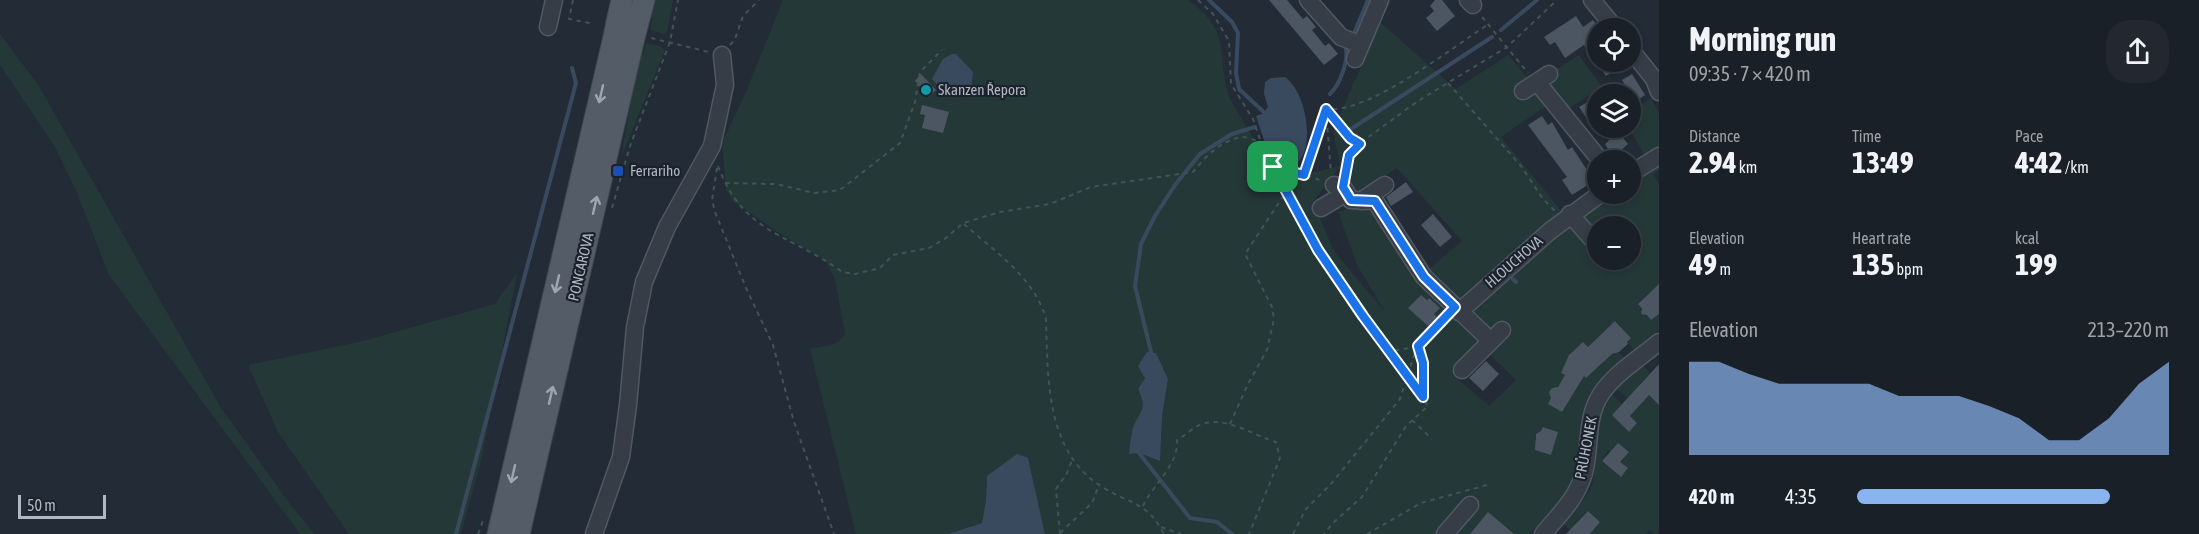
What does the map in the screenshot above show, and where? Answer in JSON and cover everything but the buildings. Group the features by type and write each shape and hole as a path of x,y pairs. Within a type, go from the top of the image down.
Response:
{"main road":[{"name":"PONCAROVA","path":"519,534 630,33 622,0"},
{"name":"PONCAROVA","path":"498,534 630,33 644,0"}],"street":[{"path":"548,27 554,0"},
{"path":"1308,0 1341,37 1358,52 1380,0"},
{"path":"1599,2 1609,18"},
{"path":"594,534 621,457 635,327 644,282 667,226 712,146 724,85 722,56"},
{"path":"1641,63 1654,79 1659,92"},
{"path":"1536,82 1592,150"},
{"path":"1641,167 1659,156"},
{"path":"1361,201 1385,185"},
{"path":"1321,208 1341,188 1351,200 1375,201 1424,277 1457,309 1496,335 1462,370"},
{"name":"HLOUCHOVA","path":"1457,309 1567,217 1587,203"},
{"path":"1567,217 1587,236"},
{"name":"PRŮHONEK","path":"1544,534 1576,494 1584,472 1590,419 1601,395 1612,380 1659,342"},
{"path":"1445,534 1470,505"}],"path":[{"path":"573,0 569,19 594,24"},
{"path":"610,216 630,146 670,42 678,0"},
{"path":"630,33 722,56 735,39 743,16 759,0"},
{"path":"1198,0 1213,14 1226,35 1231,50 1231,84 1253,118 1266,157 1318,250 1428,406 1406,426 1362,497 1324,534"},
{"path":"1341,188 1349,155 1360,144 1448,83 1507,47 1557,0"},
{"path":"1471,3 1536,82"},
{"path":"1333,109 1347,109 1405,80 1489,24"},
{"path":"725,183 776,184 814,193 840,190 900,143 915,102 920,72 942,50"},
{"path":"1448,83 1521,166 1544,199 1567,217"},
{"path":"1326,109 1350,138 1360,144"},
{"path":"1230,424 1267,350 1275,319 1272,307 1245,254 1286,192 1304,175 1326,109"},
{"path":"1326,109 1329,165 1341,188"},
{"path":"834,534 794,422 773,345 715,212 712,200 717,165 730,194 748,215 762,226 842,273 852,274 880,268 893,255 929,248 946,238 963,223 1000,212 1050,204 1091,188 1193,172 1205,157 1222,145 1244,137 1262,142"},
{"path":"1273,167 1341,188"},
{"path":"963,223 1024,279 1043,308 1051,404 1058,432 1073,458 1099,485 1143,506 1164,534"},
{"path":"1386,348 1405,350 1418,346 1457,309"},
{"path":"1293,534 1306,509 1331,484 1400,399 1418,346"},
{"path":"1418,346 1423,363 1423,397"},
{"path":"1412,420 1432,439"},
{"path":"1143,506 1148,494 1161,479 1178,450 1178,440 1200,424 1213,422 1230,424 1276,442 1280,458 1250,534"},
{"path":"1060,533 1056,489 1067,473 1073,458"},
{"path":"1060,533 1092,503 1099,485"},
{"path":"1367,534 1421,503 1487,485"},
{"path":"1160,527 1181,534"}],"shaded area":[{"path":"652,0 673,0 667,32 664,34 650,30 653,17 649,16"},
{"path":"783,0 1188,0 1212,23 1217,33 1229,97 1281,186 1291,178 1340,166 1333,131 1380,22 1456,89 1508,55 1529,80 1526,97 1536,94 1546,106 1501,137 1563,213 1460,301 1428,270 1462,241 1397,168 1354,195 1340,167 1313,202 1334,251 1385,312 1357,265 1338,212 1346,209 1371,209 1448,310 1417,344 1420,347 1451,313 1480,342 1452,374 1489,406 1516,380 1487,352 1491,330 1472,311 1500,281 1572,224 1587,243 1587,270 1641,270 1641,216 1587,216 1587,224 1586,214 1600,204 1641,204 1641,175 1659,163 1659,170 1653,174 1659,184 1659,287 1645,296 1638,304 1643,315 1659,314 1659,330 1634,350 1627,342 1631,338 1616,321 1597,338 1613,355 1617,351 1624,358 1609,371 1591,394 1583,412 1576,477 1569,492 1530,534 1045,534 1028,458 987,476 982,523 948,534 856,534 810,349 835,343 845,334 835,279 825,260 776,231 733,201 726,190 722,143 745,94","holes":["1583,342 1602,364 1586,378 1570,361 1569,355","1147,352 1156,353 1168,380 1162,417 1160,461 1139,453 1129,454 1133,432 1143,408 1138,389 1145,378","1560,383 1574,392 1562,412 1548,404 1552,396 1549,392 1552,388 1557,388","1543,427 1558,432 1551,455 1536,450 1538,443 1534,439 1536,434 1541,433"]},
{"path":"0,34 39,86 220,406 292,507 315,534 300,534 109,275 77,193 55,147 0,65"},
{"path":"646,43 660,46 665,50 621,158 639,54 643,54"},
{"path":"1579,55 1587,66 1587,72 1591,72 1600,84 1587,84 1587,97 1568,109 1549,87 1550,73"},
{"path":"1651,98 1659,113 1659,147 1645,156 1635,138 1641,138 1641,105"},
{"path":"517,273 482,457 461,534 349,534 278,432 248,365 359,342 495,304"},
{"path":"1642,365 1650,373 1639,385 1655,402 1659,399 1659,533 1655,534 1649,530 1645,534 1590,534 1600,522 1588,511 1579,519 1573,532 1563,524 1587,495 1593,483 1599,419 1612,394 1622,404 1612,415 1629,432 1637,423 1630,416 1638,407 1616,389","holes":["1618,443 1628,452 1620,462 1628,469 1620,477 1602,461 1608,450 1610,452"]}],"water":[{"path":"956,54 973,72 971,88 962,95 942,90 932,79 943,59"},
{"path":"1285,77 1295,88 1302,103 1307,138 1304,153 1297,163 1286,166 1271,161 1256,116 1264,113 1268,107 1264,94 1265,82 1271,78"},
{"path":"1147,352 1156,353 1168,379 1162,417 1160,461 1139,453 1129,454 1133,428 1143,405 1138,389 1145,378 1138,366"},
{"path":"1017,454 1028,458 1045,534 948,534 982,523 987,476"}],"waterway":[{"path":"1209,0 1232,22 1238,33 1236,73 1239,89 1268,116"},
{"path":"1355,31 1368,0"},
{"path":"1501,30 1537,0"},
{"path":"1348,131 1492,37"},
{"path":"1330,94 1342,73 1346,61 1346,49"},
{"path":"456,534 576,83 572,68"},
{"path":"1152,356 1135,286 1141,244 1155,216 1175,185 1200,154 1232,134 1255,127"},
{"path":"1513,279 1516,282"},
{"path":"1139,450 1190,518 1217,522 1232,534"}],"place":[{"name":"Skanzen Řepora","path":"926,90"},
{"name":"Ferrariho","path":"618,171"}],"route":[{"path":"1326,109 1350,138 1360,144 1349,155 1343,187 1351,200 1375,201 1424,277 1455,307 1418,346 1423,363 1423,397 1408,375 1402,371 1318,250 1273,167 1304,175 1326,109"}]}
